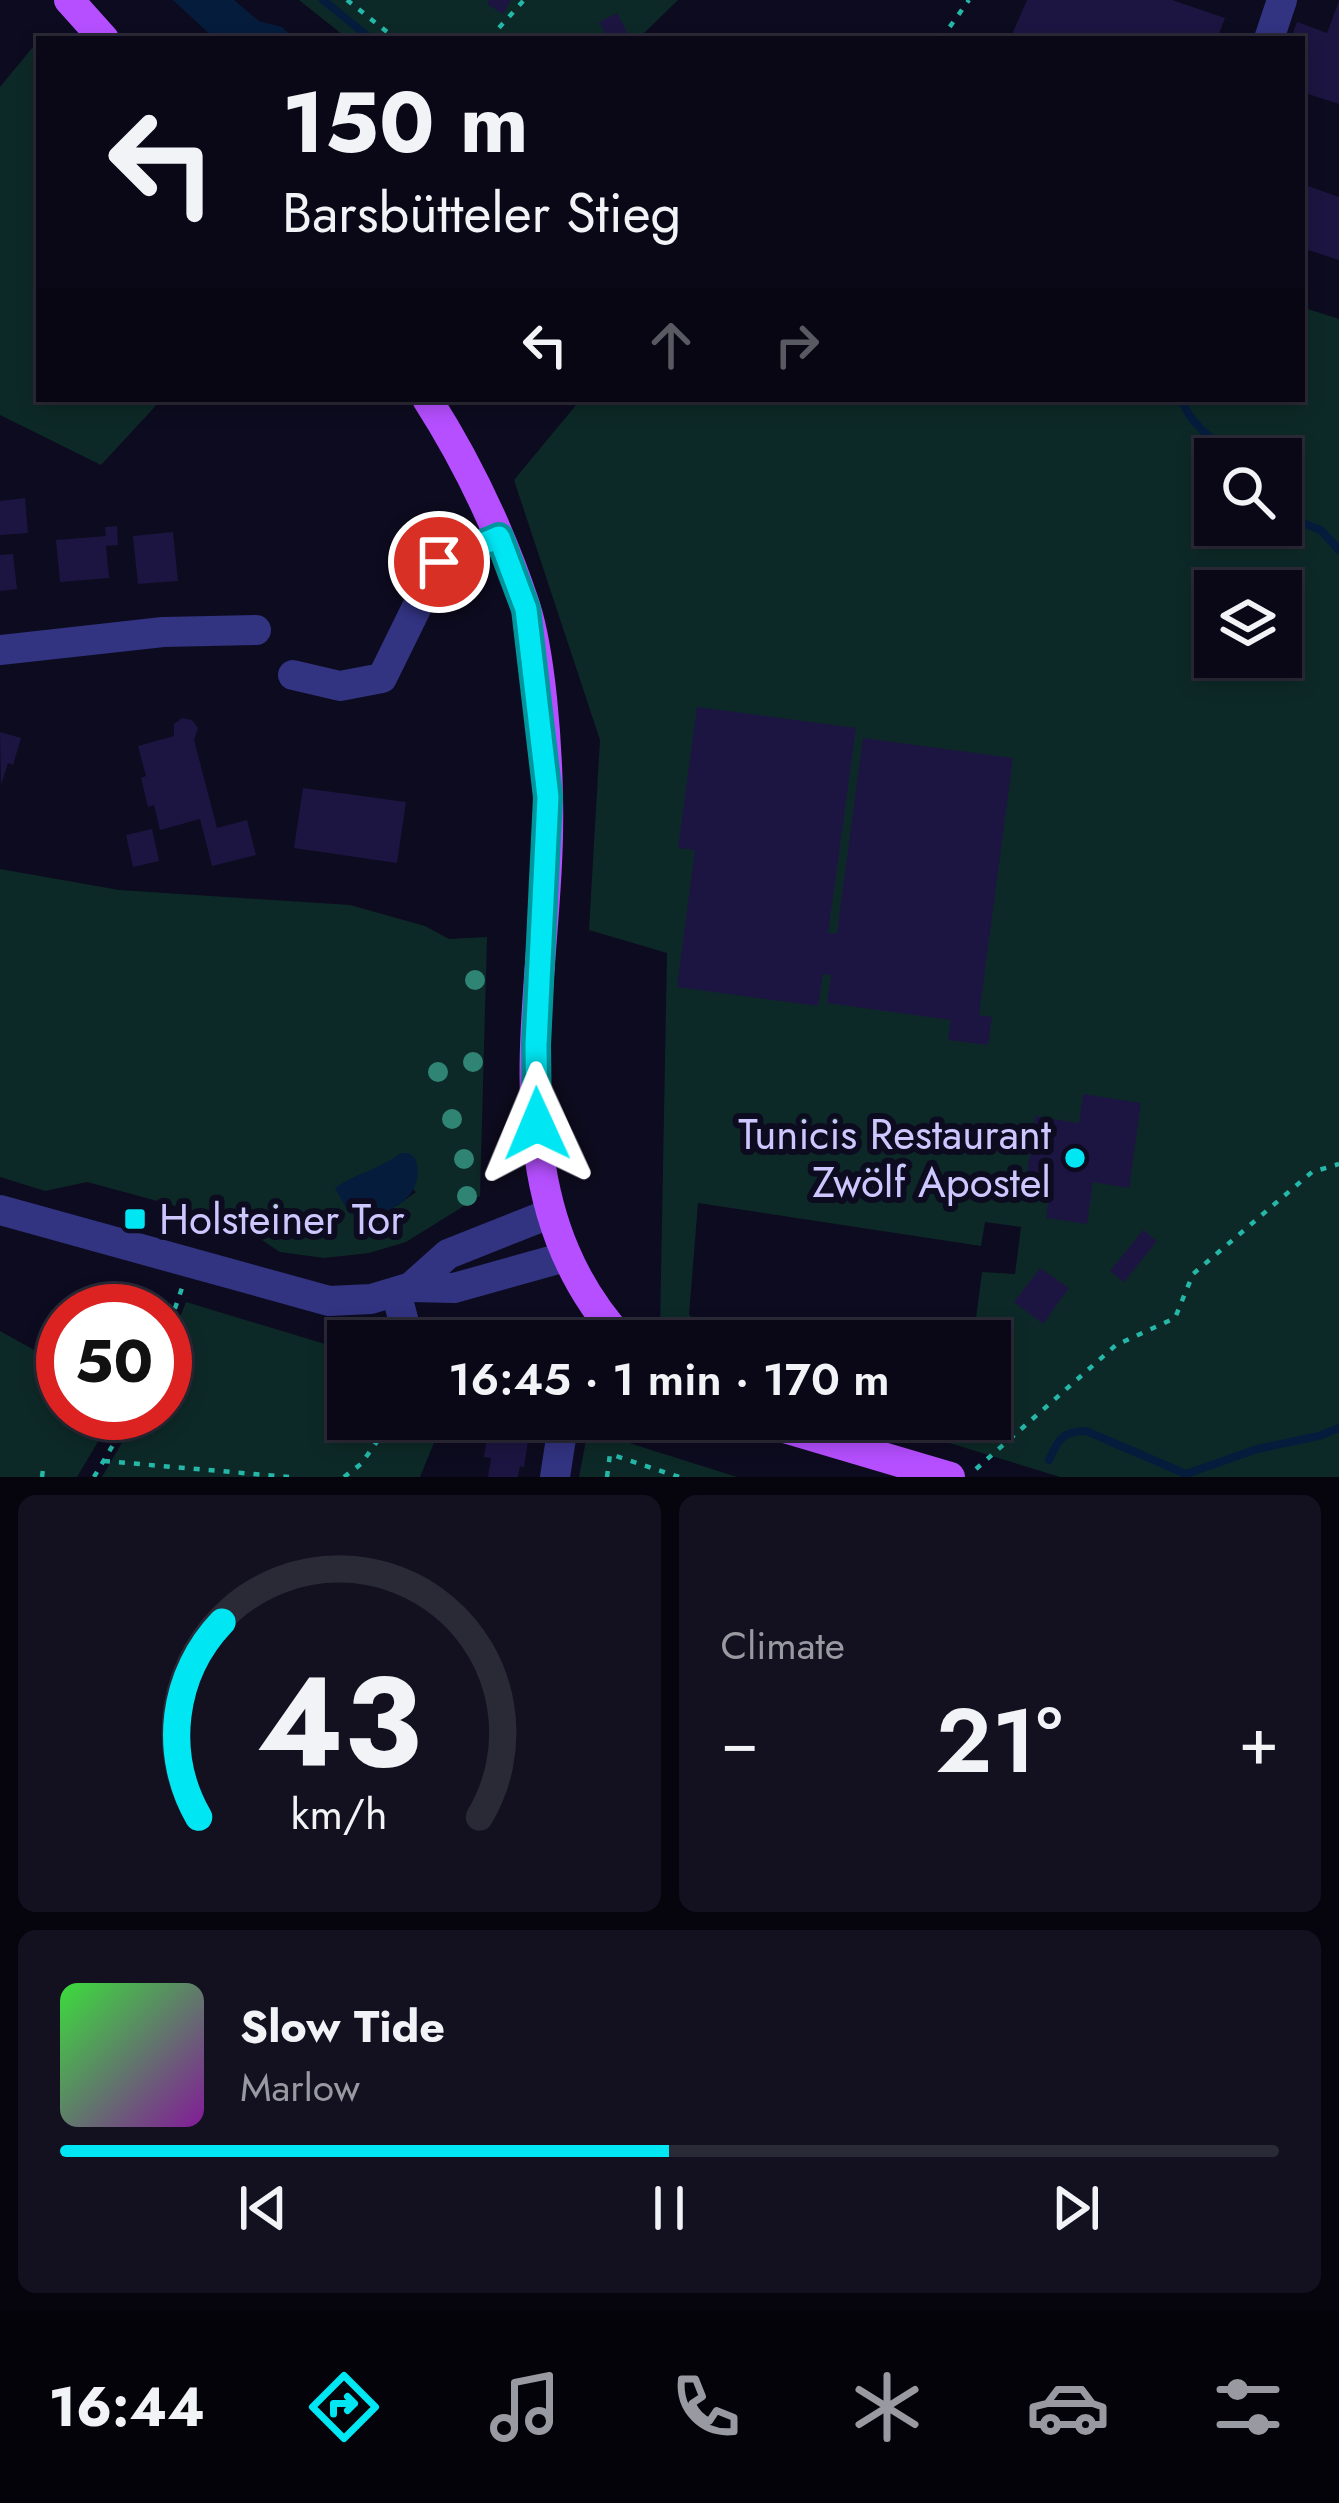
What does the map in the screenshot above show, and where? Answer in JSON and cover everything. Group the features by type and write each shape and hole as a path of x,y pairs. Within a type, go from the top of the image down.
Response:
{"main road":[{"path":"69,0 101,36"},
{"path":"429,402 474,478 526,609 548,797 536,1096 538,1154 549,1214 565,1257 606,1320"},
{"path":"825,1440 950,1477"}],"street":[{"path":"1270,36 1282,0"},
{"path":"293,674 340,686 382,678 439,562 499,537"},
{"path":"0,650 163,632 256,630"},
{"path":"0,1210 329,1301 371,1299 404,1289 454,1288 565,1257"},
{"path":"404,1289 448,1254 549,1214"},
{"path":"404,1289 407,1320"},
{"path":"555,1477 561,1440"}],"path":[{"path":"347,0 393,36"},
{"path":"492,36 524,0"},
{"path":"943,36 969,0"},
{"path":"968,1477 1116,1345 1175,1318 1193,1274 1312,1172 1339,1164"},
{"path":"183,1284 189,1265"},
{"path":"94,1477 117,1440"},
{"path":"344,1477 361,1464 378,1440"},
{"path":"607,1477 610,1454 679,1477"},
{"path":"104,1462 289,1477"}],"green space":[{"path":"299,0 678,0 641,36 344,36"},
{"path":"33,47 36,50 36,402 159,402 101,465 0,415 0,87"},
{"path":"1305,308 1339,319 1339,1477 1060,1477 939,1440 1011,1440 1011,1320 976,1320 982,1272 1015,1274 1021,1227 985,1222 981,1246 698,1203 689,1315 696,1320 660,1320 667,953 589,930 600,740 514,480 579,402 1305,402"},
{"path":"0,869 119,890 350,905 425,926 449,939 487,937 480,1196 406,1242 369,1253 324,1258 280,1252 235,1222 87,1182 45,1191 0,1177","holes":["387,1164 416,1192 398,1205 373,1214 377,1170"]},
{"path":"192,1304 327,1345 327,1440 435,1440 420,1477 102,1477 123,1440 192,1440"},
{"path":"0,1331 36,1351 36,1440 99,1440 77,1477 0,1477"},
{"path":"586,1440 620,1440 737,1477 579,1477"}],"water":[{"path":"173,0 234,0 259,21 282,27 291,36 212,36"},
{"path":"401,1153 415,1158 418,1172 410,1195 376,1213 349,1213 335,1188"}],"building":[{"path":"489,0 511,0 503,14 487,4"},
{"path":"1027,0 1172,0 1225,18 1218,36 1011,36"},
{"path":"1339,1 1339,104 1305,93 1305,36 1292,36 1297,22 1327,33"},
{"path":"617,13 629,36 606,36 599,22"},
{"path":"1305,185 1339,197 1339,260 1305,249"},
{"path":"25,498 28,533 0,535 0,501"},
{"path":"117,526 118,545 106,546 109,578 60,582 56,540 106,536 105,527"},
{"path":"173,532 178,581 138,584 133,536"},
{"path":"13,554 17,589 0,591 0,555"},
{"path":"697,707 856,728 828,933 837,933 863,738 1013,758 979,1015 992,1017 988,1045 948,1040 951,1020 827,1003 831,975 823,974 818,1006 677,987 695,850 678,848"},
{"path":"182,718 192,720 198,728 194,740 217,828 247,820 256,855 212,866 200,819 160,830 154,805 148,807 138,746 174,736 174,724"},
{"path":"0,732 21,738 1,785"},
{"path":"303,788 406,802 397,863 294,848"},
{"path":"152,829 159,861 133,867 126,835"},
{"path":"1083,1094 1141,1103 1129,1188 1093,1182 1087,1224 1046,1218 1052,1176 1027,1173 1035,1116 1079,1123"},
{"path":"1143,1230 1157,1241 1124,1282 1110,1271"},
{"path":"1040,1268 1069,1288 1043,1324 1014,1302"},
{"path":"486,1440 528,1440 518,1477 488,1477 491,1458 484,1457"}],"waterway":[{"path":"323,0 367,36"},
{"path":"1183,402 1211,438"},
{"path":"1302,523 1321,530 1339,550"},
{"path":"1049,1460 1062,1438 1086,1431 1186,1474 1339,1428"}],"place":[{"name":"Tunicis Restaurant Zwölf Apostel","path":"1075,1158"},
{"name":"Holsteiner Tor","path":"135,1219"}],"route":[{"path":"439,562 499,537 526,609 548,797 536,1045 537,1124"}]}
